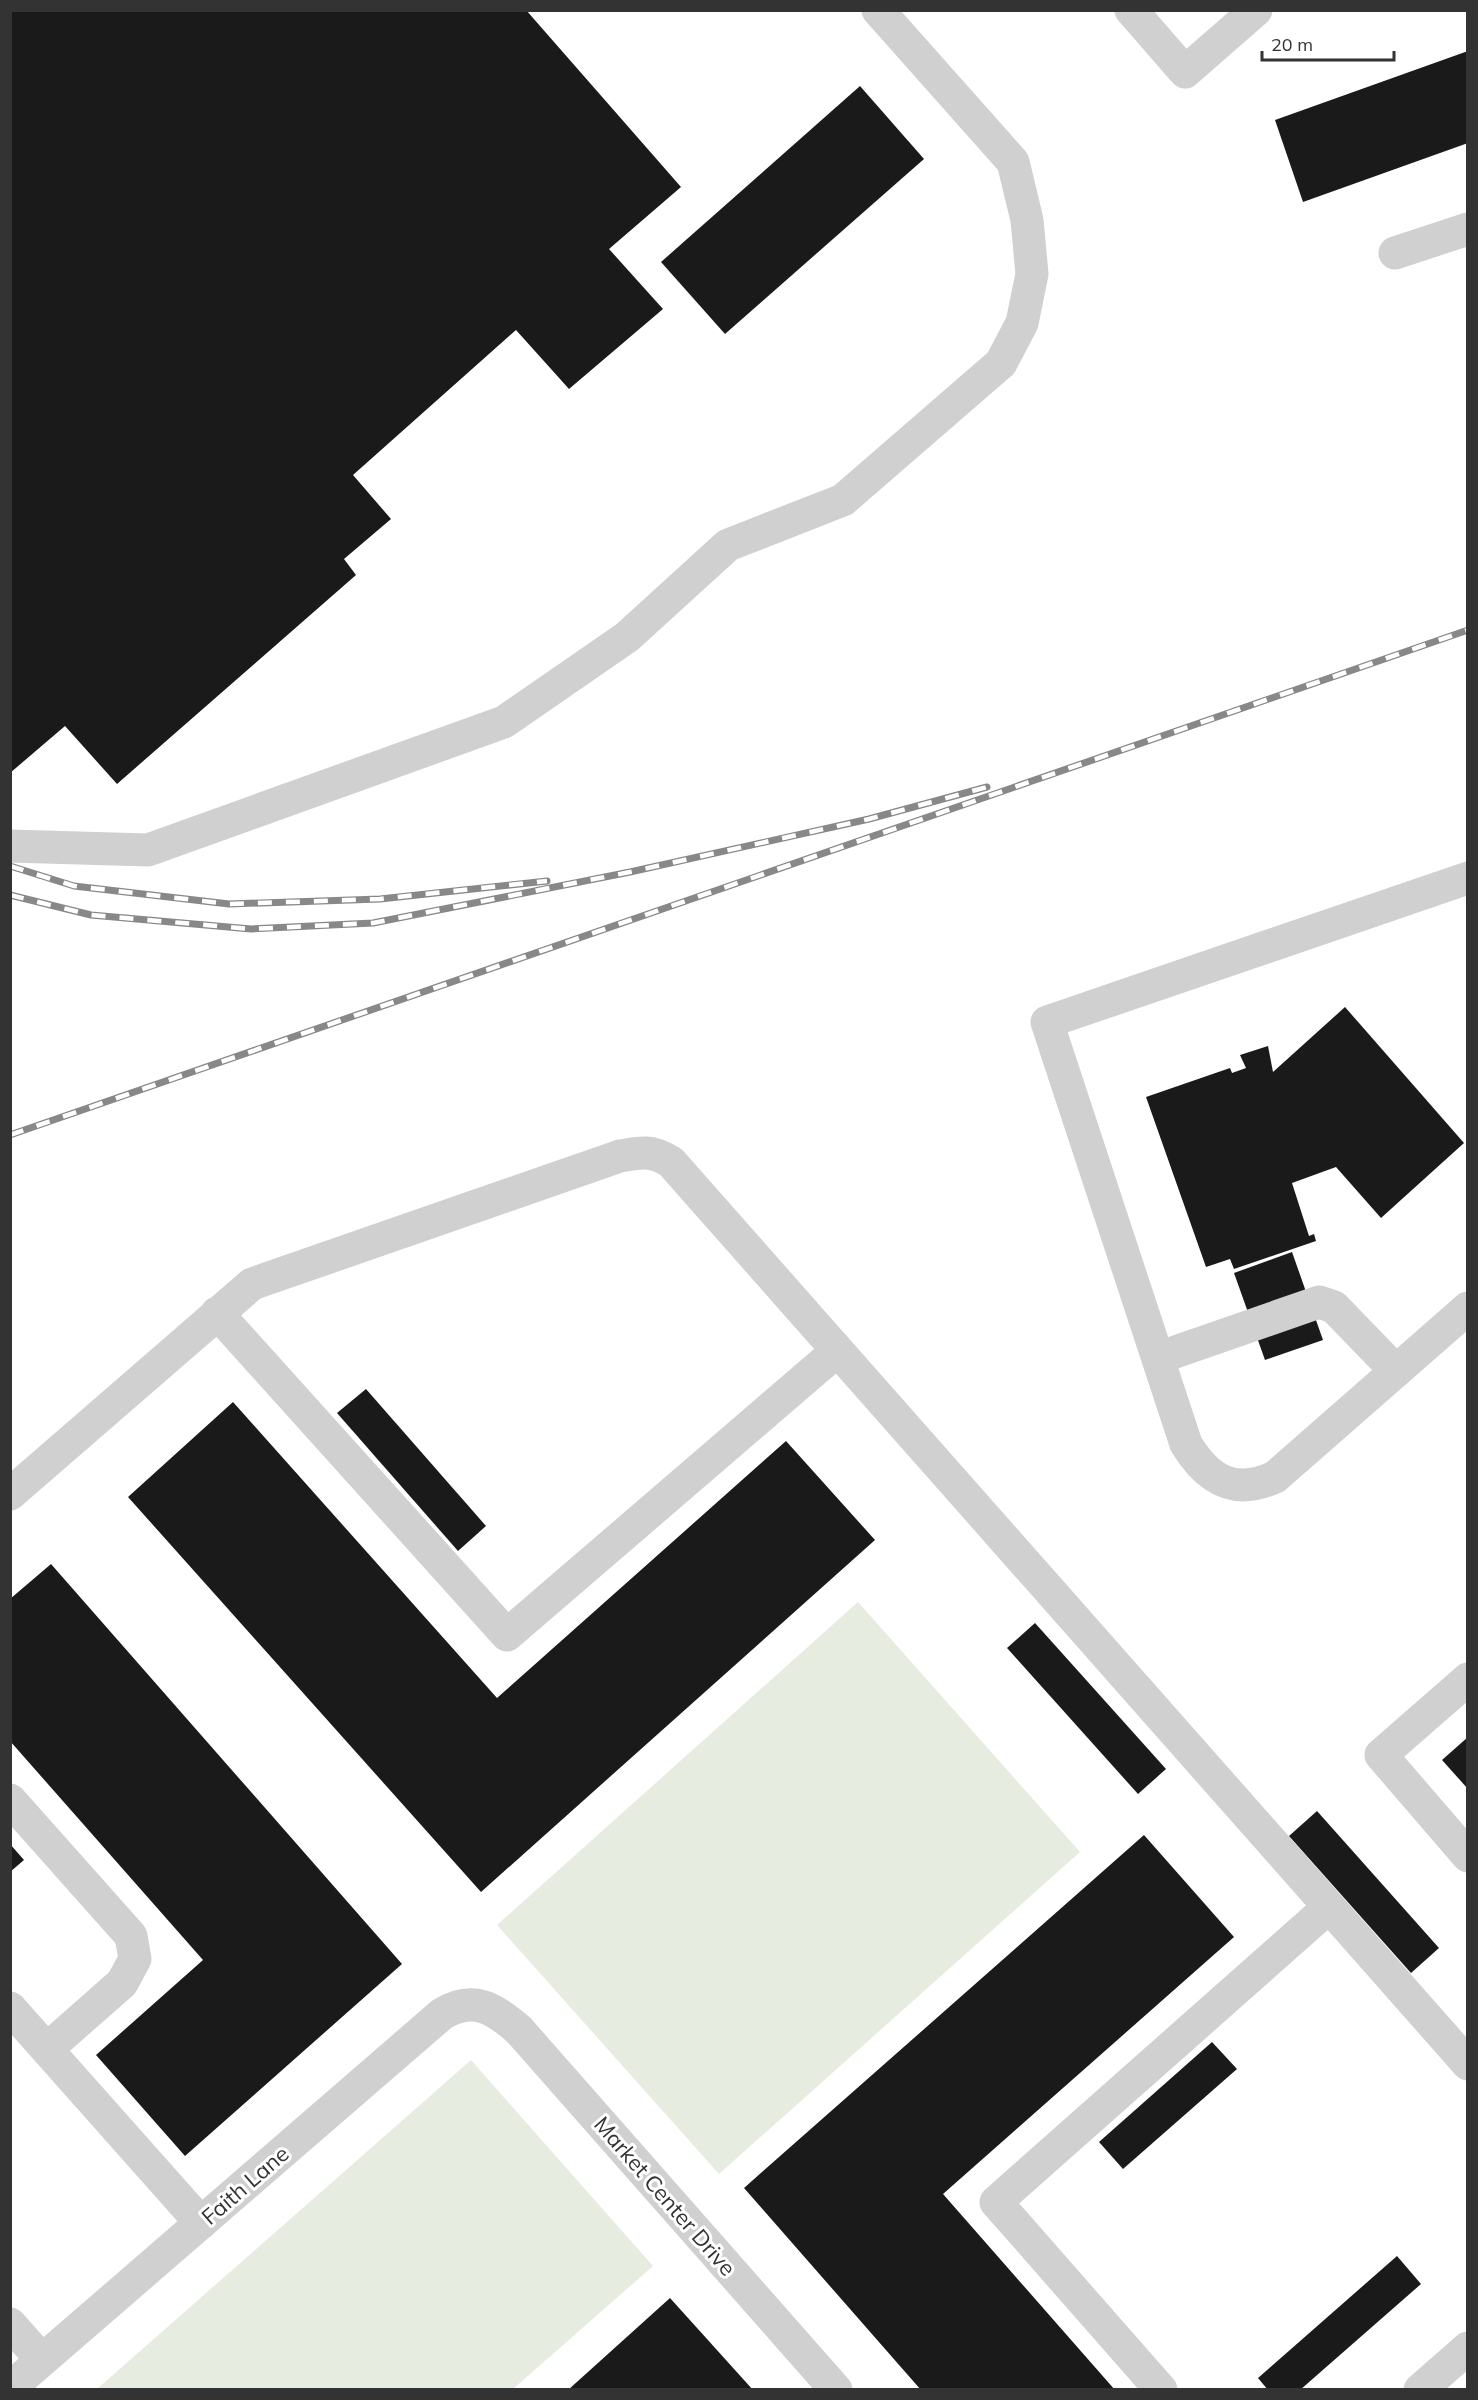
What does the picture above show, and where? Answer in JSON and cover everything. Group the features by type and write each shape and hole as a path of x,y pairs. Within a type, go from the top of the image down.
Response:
{"street":[{"path":"10,846 148,850 504,722 627,637 728,545 843,500 1001,363 1022,323 1032,274 1027,220 1013,162 878,10"},
{"path":"1131,10 1185,72 1256,10"},
{"path":"1395,253 1467,229"},
{"path":"1467,878 1047,1022 1186,1443 1198,1463 1216,1477 1236,1486 1257,1485 1275,1477 1467,1308"},
{"path":"10,1494 252,1284 269,1276 620,1156 643,1152 659,1154 671,1162 1467,2064"},
{"path":"1158,1358 1319,1302 1334,1307 1396,1371"},
{"path":"217,1313 507,1635 837,1351"},
{"path":"1467,1679 1381,1755 1467,1856"},
{"path":"10,1800 131,1936 135,1959 122,1983 47,2049"},
{"path":"1161,2390 996,2202 1329,1907"},
{"name":"Faith Lane","path":"10,2388 442,2014 455,2006 472,2004 489,2008"},
{"path":"10,2008 201,2223"},
{"name":"Market Center Drive","path":"489,2008 519,2030 836,2390"},
{"path":"10,2324 42,2360"},
{"path":"1420,2390 1467,2348"}],"shaded area":[{"path":"858,1602 1080,1852 719,2174 497,1925"},
{"path":"471,2060 653,2266 513,2389 97,2389"}],"building":[{"path":"10,10 526,10 681,187 609,249 663,309 569,389 516,330 353,475 391,519 344,559 356,575 117,784 65,726 10,773"},
{"path":"1468,51 1468,143 1303,202 1275,120"},
{"path":"860,86 924,159 725,334 661,262"},
{"path":"1345,1007 1464,1143 1381,1218 1336,1167 1292,1183 1309,1236 1314,1234 1316,1241 1234,1269 1230,1259 1206,1267 1146,1097 1230,1068 1232,1073 1246,1068 1240,1055 1268,1046 1273,1072"},
{"path":"1292,1252 1323,1340 1265,1360 1234,1273"},
{"path":"366,1389 486,1526 458,1551 337,1413"},
{"path":"233,1402 497,1698 786,1441 875,1540 481,1892 128,1497"},
{"path":"51,1564 402,1964 185,2156 96,2055 203,1960 10,1741 10,1599"},
{"path":"1035,1623 1166,1769 1138,1794 1007,1648"},
{"path":"1468,1737 1468,1789 1442,1760"},
{"path":"1317,1811 1439,1948 1411,1973 1289,1836"},
{"path":"1144,1835 1234,1937 943,2194 1115,2390 921,2390 744,2188"},
{"path":"10,1844 24,1860 10,1872"},
{"path":"1212,2042 1237,2069 1123,2169 1099,2142"},
{"path":"1397,2256 1421,2284 1300,2390 1268,2390 1258,2378"},
{"path":"670,2298 753,2390 568,2390"}],"railway":[{"path":"10,1135 1468,630"},
{"path":"10,895 91,915 251,929 373,923 630,872 869,819 987,787"},
{"path":"10,866 74,886 229,904 380,899 547,881"}]}
